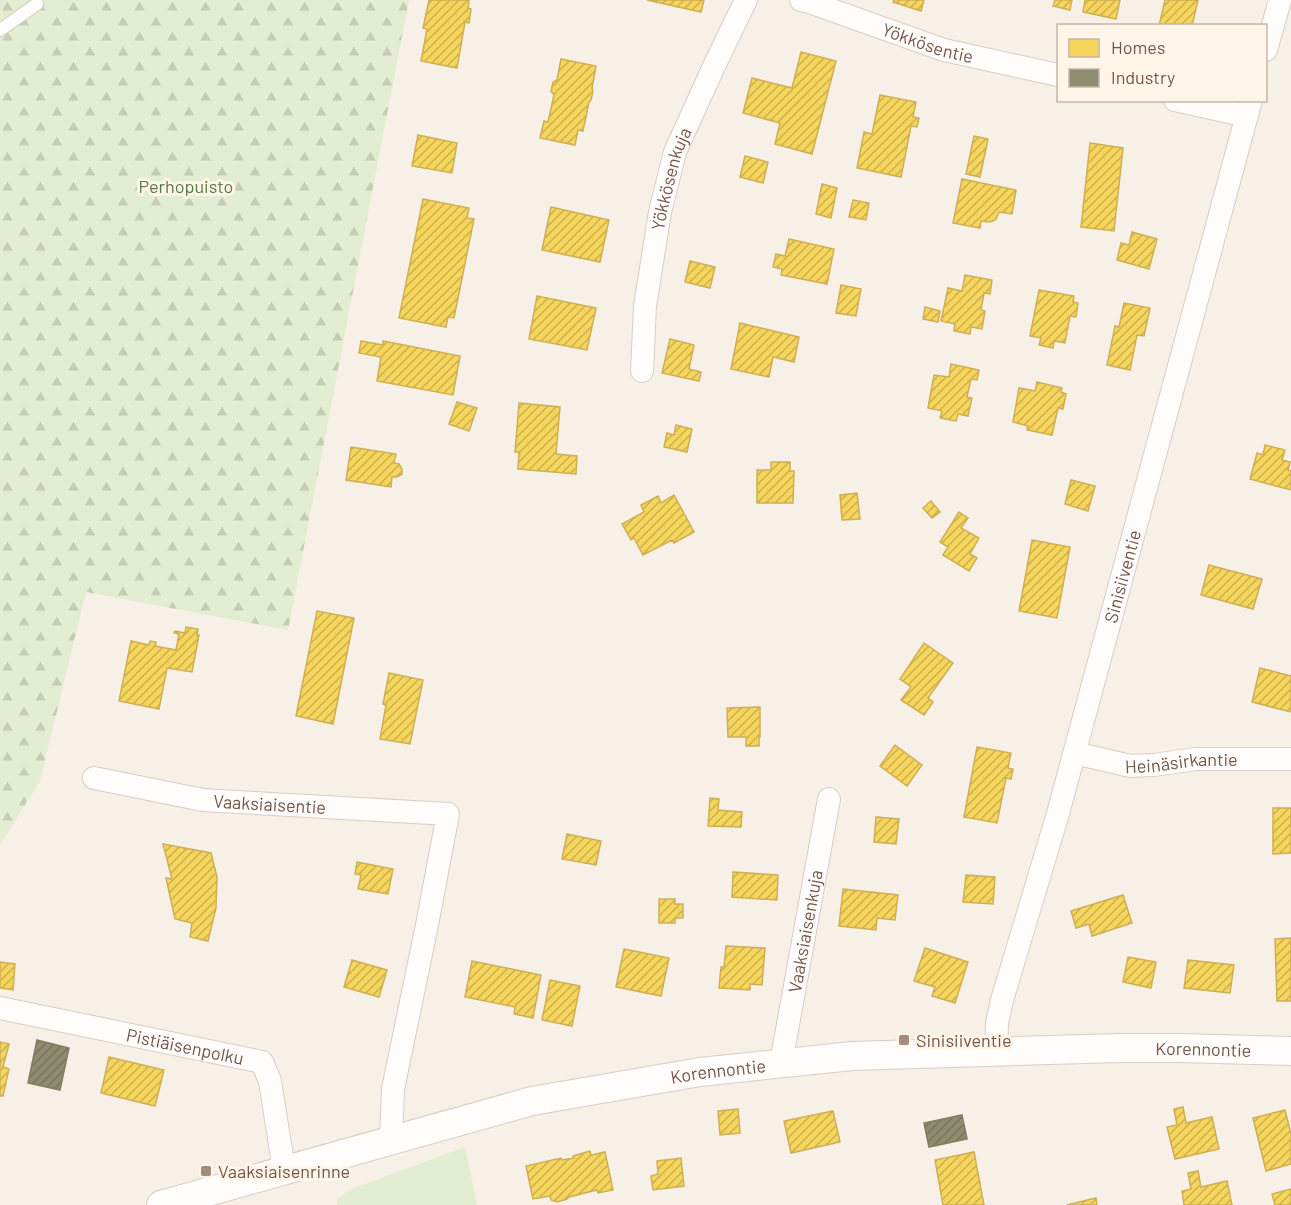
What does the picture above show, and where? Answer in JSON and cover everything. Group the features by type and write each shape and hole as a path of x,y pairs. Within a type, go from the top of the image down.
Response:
{"street":[{"name":"Yökkösenkuja","path":"642,371 645,306 660,212 675,152 746,0"},
{"name":"Yökkösentie","path":"801,0 944,50 1057,75"},
{"path":"1267,46 1280,0"},
{"path":"1194,102 1249,108"},
{"name":"Sinisiiventie","path":"996,1051 997,1023 1002,1000 1075,753 1249,108"},
{"name":"Heinäsirkantie","path":"1075,753 1130,766 1195,759 1291,759"},
{"name":"Vaaksiaisentie","path":"94,778 203,800 448,814 393,1089 391,1141"},
{"name":"Vaaksiaisenkuja","path":"782,1063 829,799"},
{"name":"Pistiäisenpolku","path":"0,1008 262,1062 270,1082 284,1170"},
{"name":"Korennontie","path":"161,1205 221,1192 284,1170 532,1101 700,1072 852,1056 1179,1048 1291,1051"}],"lane":[{"path":"0,30 37,4"}],"green space":[{"name":"Perhopuisto","path":"0,0 409,0 288,630 86,592 40,781 0,845"},
{"path":"465,1147 477,1205 337,1205 337,1199 351,1189"}],"building: Homes":[{"path":"429,0 469,0 468,8 471,9 469,23 465,22 457,68 421,61 427,29 423,28"},
{"path":"647,0 704,0 701,12"},
{"path":"894,0 924,0 921,11 893,2"},
{"path":"1055,0 1072,0 1070,10 1053,6"},
{"path":"1085,0 1120,0 1116,19 1083,12"},
{"path":"1165,0 1198,0 1192,24 1159,24"},
{"path":"801,52 836,61 812,154 775,144 780,123 743,113 752,78 792,88"},
{"path":"561,59 596,66 593,91 583,131 578,130 575,145 540,138 544,121 548,122 554,95 551,91 553,82 557,80"},
{"path":"880,95 916,102 913,117 919,118 917,127 911,126 901,177 857,168 864,132 872,134"},
{"path":"418,135 457,143 452,173 412,166"},
{"path":"974,136 988,139 980,177 966,174"},
{"path":"1090,143 1123,148 1114,231 1081,227"},
{"path":"745,156 768,162 763,183 740,177"},
{"path":"962,179 1016,190 1012,214 999,212 993,221 981,221 980,228 953,223"},
{"path":"822,184 837,188 831,218 816,214"},
{"path":"423,199 469,208 467,218 474,219 454,318 448,317 446,327 399,318"},
{"path":"853,200 869,203 866,220 849,217"},
{"path":"551,207 609,220 600,262 542,250"},
{"path":"1132,232 1157,239 1149,269 1117,260 1121,243 1129,245"},
{"path":"789,239 834,249 827,284 781,275 782,269 773,267 776,254 785,256"},
{"path":"690,261 715,267 710,288 685,282"},
{"path":"965,275 992,280 990,294 984,293 981,310 985,311 982,329 971,327 970,334 954,331 955,324 941,321 948,288 962,291"},
{"path":"841,285 861,289 856,316 836,313"},
{"path":"1039,290 1074,296 1073,302 1078,303 1076,317 1070,316 1065,343 1054,341 1053,348 1039,345 1041,338 1030,336"},
{"path":"537,296 596,308 587,350 529,339"},
{"path":"1124,303 1150,308 1144,336 1137,335 1130,370 1107,365 1115,326 1119,327"},
{"path":"925,307 940,311 938,322 923,319"},
{"path":"740,323 799,337 794,362 773,357 769,377 731,369"},
{"path":"670,339 694,345 689,369 701,372 699,381 662,373"},
{"path":"361,341 383,345 383,341 460,356 453,395 377,381 381,357 359,353"},
{"path":"951,364 979,370 977,380 971,379 967,397 972,398 968,416 958,414 956,421 940,418 942,411 928,408 934,375 949,377"},
{"path":"1037,382 1062,388 1061,392 1066,394 1063,409 1058,408 1052,435 1027,430 1028,426 1013,422 1019,388 1035,391"},
{"path":"457,402 477,408 469,431 449,424"},
{"path":"519,403 560,407 556,454 577,456 576,474 518,469 519,452 515,452"},
{"path":"676,425 692,429 687,452 664,447 667,433 674,435"},
{"path":"1265,445 1285,450 1282,460 1290,462 1288,470 1291,471 1291,490 1250,479 1257,453 1263,455"},
{"path":"351,447 396,454 394,463 399,464 402,474 392,477 391,487 346,480"},
{"path":"771,462 790,462 790,471 794,471 793,503 757,503 757,470 771,470"},
{"path":"1071,480 1095,486 1088,511 1065,504"},
{"path":"857,493 860,519 842,520 840,495"},
{"path":"674,495 694,532 674,543 672,540 643,555 634,538 631,540 622,524 644,512 641,505 658,496 661,503"},
{"path":"931,501 940,512 932,518 923,508"},
{"path":"959,512 968,518 961,528 979,538 970,554 977,558 969,571 943,555 948,547 940,542"},
{"path":"1032,540 1070,547 1057,618 1019,611"},
{"path":"1209,565 1262,579 1253,609 1201,595"},
{"path":"317,611 354,618 333,724 296,716"},
{"path":"186,627 198,629 197,636 199,635 192,672 167,668 159,709 119,701 131,641 149,645 150,641 156,642 155,646 176,650 179,634 174,633 175,631 185,633"},
{"path":"924,643 953,663 928,698 933,702 924,715 901,700 911,687 900,679"},
{"path":"1260,668 1291,676 1291,712 1252,702"},
{"path":"389,673 423,680 410,744 380,739"},
{"path":"760,707 759,746 746,746 746,737 728,737 727,708"},
{"path":"895,745 922,765 907,786 880,766"},
{"path":"977,747 1011,753 1008,768 1013,769 1011,779 1006,778 997,823 964,817"},
{"path":"710,798 719,799 718,810 742,812 741,827 708,826"},
{"path":"1273,808 1291,808 1291,853 1273,854"},
{"path":"876,817 899,819 896,844 874,842"},
{"path":"567,834 601,841 596,865 562,859"},
{"path":"163,844 211,853 217,877 216,908 208,941 190,937 192,923 175,919 166,878 172,879"},
{"path":"357,862 393,869 388,894 358,889 361,875 355,874"},
{"path":"733,872 778,875 777,900 732,897"},
{"path":"966,875 995,877 993,904 963,902"},
{"path":"843,889 898,895 895,920 877,918 876,930 839,926"},
{"path":"1123,895 1132,923 1092,936 1089,924 1076,928 1071,911"},
{"path":"659,899 675,899 675,904 683,904 683,918 675,918 675,923 659,923"},
{"path":"1291,938 1291,1001 1277,1001 1275,939"},
{"path":"726,946 765,948 762,985 750,984 750,990 719,988"},
{"path":"925,948 968,962 955,1003 932,996 935,987 914,981"},
{"path":"624,949 669,958 661,996 616,987"},
{"path":"1128,957 1156,962 1151,988 1123,982"},
{"path":"352,960 387,970 379,997 344,987"},
{"path":"1188,960 1234,965 1230,993 1184,988"},
{"path":"472,961 541,975 533,1018 514,1014 515,1007 465,997"},
{"path":"0,962 15,964 13,990 0,988"},
{"path":"550,980 580,986 572,1026 542,1020"},
{"path":"0,1042 9,1044 3,1067 9,1069 3,1096 0,1096"},
{"path":"109,1057 164,1070 155,1106 101,1093"},
{"path":"1183,1107 1186,1123 1212,1117 1219,1149 1175,1159 1167,1127 1177,1125 1174,1109"},
{"path":"738,1109 740,1133 720,1135 718,1111"},
{"path":"1285,1110 1291,1134 1291,1164 1266,1171 1253,1118"},
{"path":"833,1111 840,1142 791,1153 784,1121"},
{"path":"590,1151 591,1155 605,1152 613,1190 598,1193 597,1190 557,1202 551,1200 550,1196 533,1199 526,1166 561,1158 562,1160 574,1158 573,1156"},
{"path":"974,1152 984,1205 943,1205 935,1160"},
{"path":"681,1158 684,1186 653,1190 651,1176 658,1174 657,1161"},
{"path":"1198,1171 1201,1187 1227,1181 1232,1205 1184,1205 1182,1191 1191,1189 1188,1173"},
{"path":"1291,1189 1291,1205 1275,1205 1272,1194"},
{"path":"1096,1198 1097,1205 1067,1205"}],"building: Industry":[{"path":"37,1040 69,1048 60,1090 28,1083"},
{"path":"962,1115 967,1139 929,1147 924,1123"}],"place":[{"name":"Sinisiiventie","path":"904,1040"},
{"name":"Vaaksiaisenrinne","path":"206,1171"}]}
